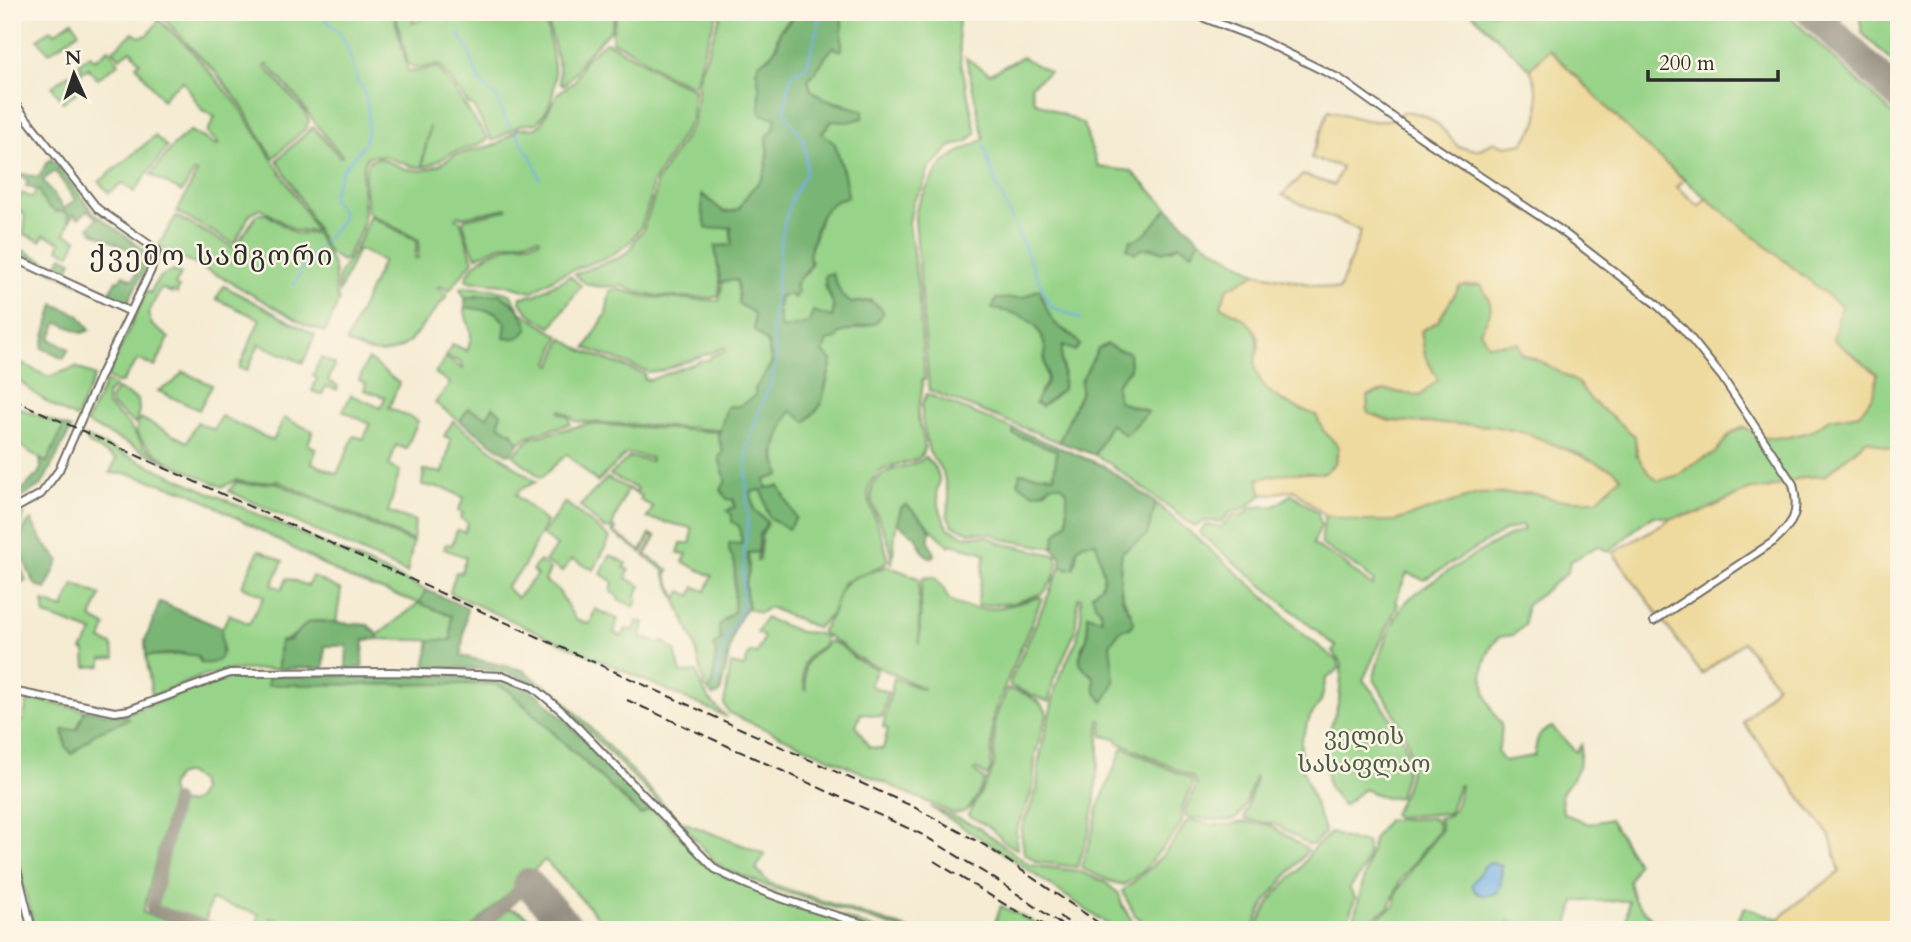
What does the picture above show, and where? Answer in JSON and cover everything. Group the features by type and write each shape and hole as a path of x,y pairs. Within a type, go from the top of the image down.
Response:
{"street":[{"path":"1189,12 1259,39 1340,79 1419,136 1559,229 1645,296 1684,331 1722,377 1793,484 1797,502 1795,516 1789,527 1773,542 1654,621"},
{"path":"12,100 98,209 157,250 151,270 59,470 41,494 12,510"},
{"path":"12,257 131,312"},
{"path":"12,691 99,711 115,712 129,710 230,673 392,672 505,676 533,687 563,712 715,869 734,880 771,894 884,930"},
{"path":"12,849 32,930"}],"green space":[{"path":"157,12 339,12 344,16 348,12 354,15 353,12 393,12 408,71 439,68 488,139 424,167 430,126 422,162 423,167 381,156 367,157 362,175 363,224 346,259 342,261 330,253 323,243 277,160 313,127 340,157 342,155 267,64 265,67 305,112 309,121 306,128 273,158 240,103 215,72"},
{"path":"395,12 415,12 412,23 440,12 616,12 610,31 583,58 564,85 560,83 559,67 547,25 555,76 551,100 546,111 537,123 520,125 492,140 472,105 469,105 441,66 415,68 408,63"},
{"path":"618,12 718,12 703,53 695,86 668,75 612,42"},
{"path":"722,12 799,12 781,28 772,54 760,62 759,96 776,118 774,129 767,137 767,162 763,176 735,211 724,212 703,195 707,229 730,227 732,245 715,247 719,295 712,298 643,294 624,286 598,286 580,280 575,274 621,257 631,249 643,230 655,195 656,183 694,122 700,72"},
{"path":"799,12 842,12 842,50 838,51 834,47 808,79 811,90 829,101 863,110 863,118 849,122 832,121 822,133 835,144 848,197 830,205 820,218 809,255 810,265 795,286 798,291 794,298 789,294 779,297 781,329 809,323 813,311 832,317 832,300 825,275 832,273 842,296 851,303 869,302 884,312 876,323 839,333 837,339 827,341 823,352 832,360 821,405 806,422 791,411 783,427 775,454 780,475 765,480 766,488 779,486 796,518 788,529 769,517 762,490 751,492 754,510 767,522 760,534 758,552 748,553 749,572 745,585 748,605 735,627 721,690 713,696 708,690 712,687 716,653 714,645 722,638 719,625 734,611 735,564 729,543 742,544 739,526 732,522 732,515 727,511 735,507 734,500 727,499 721,490 726,480 719,458 723,452 718,436 727,407 739,406 755,396 755,388 772,363 767,342 754,330 754,313 739,304 737,280 720,282 715,246 732,245 731,227 707,229 702,211 702,194 724,212 735,211 762,179 767,162 767,137 774,129 776,118 760,114 756,70 760,62 769,57 777,46 780,31"},
{"path":"842,12 960,12 958,31 961,62 976,133 968,141 950,147 928,170 923,187 913,202 909,223 918,289 925,380 922,380 918,412 924,449 921,456 915,460 882,470 869,487 869,502 884,542 887,561 843,583 831,615 817,628 769,607 760,613 746,608 748,605 745,585 749,572 748,553 758,552 759,561 762,534 768,524 754,510 751,492 762,489 767,512 773,520 788,528 796,518 779,486 765,488 765,480 778,466 776,445 784,422 791,411 798,414 821,405 832,361 823,352 827,341 839,333 876,323 871,300 851,303 842,296 837,287 824,285 834,305 832,317 781,330 778,310 779,297 789,294 794,298 798,291 795,286 798,279 807,273 812,262 809,255 824,208 830,202 841,199 846,183 835,144 822,134 832,121 837,121 845,104 815,93 811,90 808,79 834,47 842,49"},
{"name":"ველის სასაფლაო","path":"1470,12 1785,12 1899,120 1899,452 1867,440 1825,476 1804,477 1767,489 1751,489 1702,512 1672,518 1654,516 1609,552 1598,546 1570,562 1568,572 1526,606 1525,625 1513,635 1499,637 1488,654 1483,681 1492,710 1501,725 1498,753 1504,761 1534,756 1539,735 1552,727 1576,752 1581,745 1579,768 1561,795 1563,813 1589,824 1610,819 1637,863 1629,882 1634,900 1652,919 1627,930 1629,901 1575,901 1567,928 1572,930 1524,930 1510,921 1507,924 1516,930 1362,930 1395,905 1396,893 1441,831 1438,818 1450,814 1456,807 1461,785 1449,813 1397,817 1393,814 1404,793 1411,759 1403,730 1374,679 1384,642 1401,608 1408,600 1459,564 1524,530 1522,525 1504,531 1424,580 1407,573 1395,602 1398,604 1363,680 1388,713 1404,742 1407,761 1404,779 1399,797 1385,798 1364,789 1343,806 1329,787 1323,751 1339,701 1342,664 1333,651 1336,647 1199,533 1206,525 1221,527 1234,514 1243,516 1251,507 1275,506 1292,494 1318,513 1321,526 1313,544 1341,561 1372,586 1374,582 1364,572 1321,544 1325,515 1359,521 1395,521 1477,494 1531,493 1558,500 1596,463 1577,453 1492,426 1389,421 1368,413 1367,396 1386,390 1420,396 1425,356 1421,331 1438,321 1460,286 1481,285 1491,301 1492,314 1518,343 1522,354 1578,383 1592,401 1635,436 1636,455 1679,475 1692,464 1714,454 1731,433 1744,427 1762,438 1788,437 1810,432 1829,419 1859,414 1877,374 1833,339 1840,306 1639,140 1549,49 1530,69"},
{"path":"1859,12 1899,12 1899,68 1862,33"},
{"path":"159,20 189,48 238,105 315,231 296,231 260,208 250,214 233,243 177,212 197,173 194,172 182,192 151,175 173,146 190,131 217,145 219,143 207,133 215,117 202,110 183,81 168,92 163,101 136,65 140,62 131,50 120,58 113,50 133,33 140,37 148,35"},
{"path":"72,21 79,32 49,53 38,39 51,29 55,33"},
{"path":"606,42 670,79 694,89 692,119 652,184 651,198 641,227 629,243 612,255 560,275 531,292 503,284 466,279 474,265 487,255 509,246 540,240 539,238 500,246 476,257 463,222 465,219 507,208 457,216 473,261 449,291 440,286 437,288 448,295 409,342 394,351 378,353 346,342 383,261 358,249 339,292 340,273 360,240 370,216 417,241 415,258 418,258 419,240 368,213 364,179 370,160 379,158 406,169 422,171 455,155 498,144 518,129 536,128 541,124 558,93 575,81 584,60"},
{"path":"109,49 119,63 97,79 88,68 69,83 76,93 63,102 52,87 82,68 79,63 90,55 95,60"},
{"path":"1022,57 1049,72 1031,86 1034,101 1083,124 1098,167 1131,171 1168,208 1148,232 1131,240 1127,248 1172,250 1179,245 1192,252 1200,240 1256,273 1228,289 1221,306 1252,327 1257,342 1255,364 1282,402 1316,415 1323,430 1339,447 1335,463 1325,473 1287,473 1258,479 1262,495 1241,511 1232,511 1221,522 1204,521 1195,527 1095,455 1111,423 1148,412 1118,400 1116,385 1130,369 1129,352 1117,350 1107,344 1081,381 1081,392 1059,442 929,390 916,212 931,180 943,164 984,139 966,58 990,74","holes":["1009,298 1027,301 1068,332 1060,354 1064,371 1063,389 1042,406 1039,393 1047,383 1044,359 1046,349 1038,328 1012,311"]},
{"path":"155,136 167,147 134,192 123,183 109,193 99,182"},
{"path":"52,159 94,213 147,252 146,267 126,305 12,253 12,250 19,253 21,249 56,267 62,256 72,261 66,275 76,280 78,277 110,292 116,280 119,281 123,275 133,280 144,257 93,232 89,228 97,218 88,210 79,218 73,214 69,223 67,212 48,207 39,190 26,186 28,180 12,175 12,172 39,177 47,162","holes":["55,171 75,200 64,209 43,180"]},
{"path":"36,190 40,190 55,212 67,212 69,223 65,234 77,239 70,254 58,249 61,242 44,235 40,241 24,234 25,216 12,207 12,200 18,202 22,193 32,198"},
{"path":"1168,208 1200,240 1192,253 1179,245 1163,252 1149,248 1135,253 1127,248 1131,240 1148,232"},
{"path":"257,214 266,214 296,234 316,233 333,265 339,301 325,332 306,325 221,277 160,247 176,216 235,248"},
{"path":"176,271 181,274 175,285 179,288 177,293 161,288 148,314 152,325 169,338 155,367 137,361 121,383 116,383 107,377 147,291 151,293 160,278"},
{"path":"570,276 581,286 551,327 529,313 520,302 521,297 535,295"},
{"path":"737,280 739,304 754,313 761,337 767,342 772,363 755,388 756,396 739,406 727,407 721,430 574,421 560,410 559,412 570,418 570,424 528,436 519,443 512,433 499,425 493,407 487,417 468,409 460,421 435,403 450,383 435,373 446,358 463,369 462,363 446,356 453,344 467,351 471,332 465,307 495,312 506,323 505,338 527,330 528,326 510,301 496,295 465,298 460,289 464,287 492,289 510,294 521,312 559,336 549,363 552,365 562,338 583,351 645,374 644,379 650,380 709,360 711,356 726,351 724,348 660,371 649,372 586,348 606,314 610,291 617,289 647,297 719,301 723,281"},
{"path":"224,286 315,335 303,363 259,344 247,371 239,368 260,319 216,299"},
{"path":"1039,289 1055,322 1080,345 1075,351 1063,345 1063,389 1042,406 1035,403 1047,379 1042,337 1033,323 1026,319 1010,312 992,309 996,299 1022,298"},
{"path":"499,294 516,307 528,326 519,337 504,338 506,323 495,312 465,307 465,298"},
{"path":"54,304 79,315 90,330 82,333 58,322 50,339 69,349 63,359 42,348"},
{"path":"1107,344 1117,350 1129,352 1130,369 1116,385 1118,400 1148,412 1126,436 1110,423 1095,455 1059,442 1081,392 1081,381 1098,349"},
{"path":"321,358 335,364 328,381 338,386 337,390 326,386 322,395 312,391 317,379 313,375"},
{"path":"368,359 399,383 389,408 418,421 406,449 396,445 389,466 400,471 388,512 415,521 413,541 278,481 250,483 236,480 223,487 163,458 143,442 136,432 140,418 187,442 197,422 214,430 221,416 273,441 284,418 313,431 308,444 316,449 312,463 337,474 354,436 364,439 370,424 343,411 351,395 381,408 385,397 364,390 366,384 359,380"},
{"path":"22,363 48,377 76,367 95,376 76,418 49,403 20,380 12,366 20,369"},
{"path":"183,372 212,385 199,410 158,391 174,382"},
{"path":"106,381 115,387 107,394 107,405 129,425 144,447 169,464 86,423"},
{"path":"117,389 138,400 139,411 135,424 110,404 110,398"},
{"path":"927,394 1014,429 1013,434 1057,451 1054,476 1020,473 1045,492 1051,485 1061,485 1067,491 1067,522 1056,534 1053,548 1002,539 991,533 968,532 952,525 947,514 949,499 943,472 929,452 922,419 922,404"},
{"path":"12,405 64,426 47,463 19,445 21,441 12,437"},
{"path":"493,407 501,413 499,425 512,433 519,443 511,453 507,454 460,421 468,408 487,417"},
{"path":"453,421 536,482 521,489 516,495 546,522 523,568 506,587 517,598 537,575 532,570 540,561 550,569 545,581 558,590 575,619 590,624 595,609 618,619 614,633 622,637 626,629 634,631 637,621 644,622 641,637 659,643 663,640 675,651 681,673 697,672 708,697 727,717 450,593 456,572 461,573 466,557 444,549 446,544 452,545 457,530 465,532 468,523 460,518 463,513 458,511 464,498 447,489 422,485 424,470 443,473 451,439 444,436"},
{"path":"587,424 719,432 723,453 719,458 725,485 733,499 732,515 739,526 742,544 729,550 735,564 734,612 724,620 722,638 714,645 716,653 712,687 708,690 694,642 664,573 665,571 644,556 654,537 650,536 642,553 612,532 613,529 603,528 580,506 607,478 637,493 638,489 610,475 629,457 651,461 651,458 627,453 597,482 567,454 541,478 513,455 531,438","holes":["627,489 642,496 640,500 653,507 647,518 692,528 691,543 681,543 678,553 687,554 683,562 712,576 706,591 695,587 691,596 681,591 677,599 666,575 669,570 646,555 656,537 650,534 641,551 614,532 616,529 612,526"]},
{"path":"64,426 71,429 42,484 12,504 12,500 38,474 41,468 40,460 47,462"},
{"path":"1014,429 1104,466 1156,503 1147,535 1122,552 1121,593 1134,622 1130,628 1122,629 1110,644 1114,681 1103,702 1095,691 1094,677 1080,663 1088,635 1087,615 1102,619 1092,594 1101,586 1104,576 1096,542 1082,544 1077,550 1074,568 1061,566 1061,557 1053,548 1056,534 1067,522 1067,491 1061,485 1051,485 1038,493 1026,489 1018,482 1020,473 1054,476 1057,451 1013,434"},
{"path":"86,437 426,590 420,603 451,616 451,641 378,639 378,635 419,603 350,579 191,493 129,474 110,473 116,459 88,443"},
{"path":"925,457 938,475 938,503 948,528 965,536 988,536 1000,543 1056,555 1058,563 1053,579 1044,593 1013,603 977,606 985,553 951,544 949,546 906,504 899,516 892,563 890,561 889,543 872,503 873,486 884,473 919,462"},
{"path":"236,482 251,485 274,482 413,543 407,573 229,491"},
{"path":"565,502 610,538 594,570 572,559 562,572 545,561 557,546 542,535"},
{"path":"1156,503 1265,597 1298,630 1337,660 1340,668 1326,679 1321,701 1310,717 1301,741 1301,764 1325,833 1309,845 1275,824 1244,819 1255,776 1244,807 1234,819 1227,821 1185,817 1185,809 1197,785 1193,777 1119,744 1116,738 1102,736 1102,721 1099,720 1094,808 1077,867 1037,862 1024,853 1021,830 1037,790 1039,760 1055,691 1077,640 1081,598 1078,598 1075,632 1053,681 1049,702 1010,686 1010,682 1061,566 1068,569 1077,561 1077,550 1082,544 1096,541 1104,576 1101,586 1092,594 1102,620 1087,615 1088,636 1081,649 1084,669 1094,677 1095,691 1103,702 1107,688 1110,645 1131,612 1120,584 1122,552 1147,535"},
{"path":"906,504 931,531 929,540 934,555 930,558 924,553 915,536 898,524 901,508"},
{"path":"12,515 25,515 17,534 17,555 26,581 12,587"},
{"path":"31,520 45,545 59,560 46,589 35,584 22,553 22,532"},
{"path":"259,550 283,561 272,585 282,589 287,578 308,586 312,576 341,590 336,623 313,622 280,642 278,669 233,670 203,676 152,696 146,656 223,652 221,631 229,614 249,624 264,596 242,586"},
{"path":"610,555 626,563 624,568 629,570 626,578 641,586 634,607 611,592 613,582 601,574"},
{"path":"888,566 918,578 919,645 922,578 934,577 949,600 971,608 994,608 1042,598 993,715 991,769 987,776 976,769 974,771 985,780 973,803 959,813 952,813 729,713 724,704 731,664 744,667 750,652 757,654 764,637 757,633 765,618 800,632 825,637 825,644 810,655 803,667 806,691 806,665 829,641 840,645 855,659 877,669 870,686 888,692 882,717 861,713 856,726 869,747 883,749 888,729 883,727 894,678 923,688 856,657 840,644 821,632 846,583 855,577"},
{"path":"74,584 101,595 91,618 106,626 101,640 112,645 115,658 102,659 102,666 86,667 85,651 82,650 93,632 45,615 43,601 63,609"},
{"path":"426,590 467,608 461,656 523,670 534,678 532,682 493,671 425,668 430,640 451,640 451,616 419,603"},
{"path":"160,602 222,628 220,658 210,663 201,663 197,656 182,653 146,656 145,641"},
{"path":"308,622 368,625 378,635 378,639 364,640 362,668 346,668 347,646 325,646 324,668 278,669 280,641 289,641"},
{"path":"279,674 268,684 495,684 507,689 640,815 652,808 721,875 879,930 610,930 545,860 469,930 317,930 271,918 267,930 255,930 259,914 211,900 205,922 159,909 155,904 180,803 194,801 201,790 199,781 187,773 176,776 170,787 172,797 143,913 201,930 35,930 12,842 12,722 23,721 28,698 85,710 77,729 72,753 97,732 128,719 115,715 131,712 221,678"},
{"path":"279,674 436,675 505,679 540,696 652,808 641,815 507,689 495,684 268,685 268,678"},
{"path":"534,678 557,693 680,821 765,854 756,869 769,883 911,930 903,930 767,886 727,870 715,862 685,827 679,824 564,706 532,682"},
{"path":"1007,689 1036,700 1047,714 1035,755 1033,790 1016,830 1017,849 1004,842 992,829 968,815 994,765 995,719"},
{"path":"85,710 129,719 97,732 72,754 66,747 63,730 77,729"},
{"path":"1123,747 1191,779 1193,784 1181,810 1182,822 1175,833 1143,871 1124,885 1081,868 1099,805"},
{"path":"930,807 976,826 1030,865 1078,871 1105,882 1119,894 1122,905 1133,922 1145,930 1116,930 993,846"},
{"path":"1433,818 1438,823 1439,830 1400,881 1389,907 1356,930 1351,930 1374,838 1387,820"},
{"path":"1191,820 1213,825 1242,822 1270,825 1308,850 1266,901 1250,930 1154,930 1135,915 1122,891 1158,860 1186,822"},
{"path":"1331,833 1353,841 1367,842 1368,848 1364,867 1349,888 1355,898 1345,930 1255,930 1278,891 1299,870 1312,850"},
{"path":"1001,906 1049,930 992,930"},
{"path":"1745,907 1779,919 1781,930 1680,930 1691,926 1707,929 1726,927 1736,922"},
{"path":"508,909 522,913 539,930 483,930"}],"sand":[{"path":"1549,49 1639,140 1684,180 1677,187 1699,206 1706,198 1841,306 1833,339 1877,374 1876,386 1870,400 1859,414 1829,419 1810,432 1788,437 1762,438 1743,427 1731,433 1714,454 1692,464 1679,475 1658,481 1641,462 1635,436 1592,401 1578,383 1522,354 1518,343 1488,345 1480,331 1490,313 1488,298 1481,285 1460,286 1438,321 1421,331 1425,356 1438,380 1420,396 1386,390 1367,396 1368,413 1389,421 1492,426 1529,434 1614,470 1621,477 1597,500 1558,500 1531,493 1477,494 1395,521 1359,521 1325,515 1294,490 1262,495 1258,479 1287,473 1325,473 1335,463 1339,447 1323,430 1316,415 1278,398 1263,384 1255,365 1259,346 1254,330 1245,320 1221,306 1227,289 1256,273 1339,290 1361,231 1282,195 1303,175 1334,185 1342,167 1311,158 1329,110 1376,121 1386,121 1402,112 1420,114 1441,127 1458,147 1477,150 1495,142 1506,146 1523,143 1538,118 1536,88 1530,69"},
{"path":"1867,440 1899,452 1899,930 1781,930 1779,919 1840,872 1830,836 1743,722 1777,685 1743,642 1702,674 1613,553 1672,518 1702,512 1751,489 1767,489 1804,477 1825,476"}],"water":[{"path":"1491,863 1502,866 1500,886 1497,893 1479,894 1472,885 1484,866"}],"waterway":[{"path":"317,12 345,41 358,82 364,90 368,111 368,129 364,144 342,171 333,192 333,201 342,211 342,220 324,242"},
{"path":"445,12 445,17"},
{"path":"717,686 720,660 728,634 742,607 748,524 747,448 771,384 777,359 772,333 781,240 787,213 806,173 803,138 788,119 785,108 789,83 793,73 807,66 818,20 829,12"},
{"path":"458,33 469,51 478,80 497,99 512,128"},
{"path":"516,133 535,164 540,179"},
{"path":"984,145 994,179 1050,306 1080,319"},
{"path":"294,285 306,262 319,247"}],"taxiway":[{"path":"1817,18 1828,18 1840,12"},
{"path":"1833,34 1833,23 1838,14"},
{"path":"175,801 152,910 220,930"},
{"path":"479,930 528,883"}],"runway":[{"path":"1811,12 1899,96"},
{"path":"528,883 571,930"}],"railway":[{"path":"12,399 914,807 986,846 1109,930"},
{"path":"627,700 923,835 1003,884 1066,928"},
{"path":"934,861 1009,907 1055,930"},
{"path":"1059,916 1080,930"}],"district":[{"name":"ქვემო სამგორი","path":"212,256"}]}
